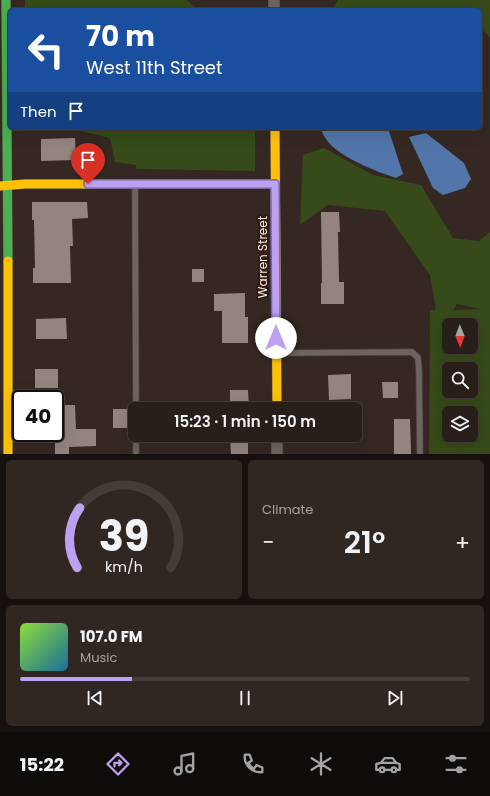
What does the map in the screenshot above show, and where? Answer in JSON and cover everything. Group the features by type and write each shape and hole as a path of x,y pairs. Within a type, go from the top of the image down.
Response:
{"street":[{"path":"6,0 4,186 8,454"},
{"name":"Warren Street","path":"275,130 277,402"},
{"path":"4,186 24,184 275,184"},
{"path":"277,442 277,454"}],"lane":[{"path":"135,184 136,402"},
{"path":"276,353 412,352 418,358 420,454"},
{"path":"136,442 136,454"}],"green space":[{"path":"25,0 187,0 195,8 25,8"},
{"path":"338,0 490,0 490,37 482,30 482,8 334,8"},
{"path":"76,130 255,130 255,171 136,169 136,165 115,162 110,138"},
{"path":"324,148 373,175 421,185 453,238 479,241 490,232 490,454 429,454 430,310 436,310 430,275 385,211 328,205 300,225 303,155","holes":["457,304 482,309 453,310"]}],"water":[{"path":"322,130 389,130 403,174 396,178 364,166 341,153 331,145"},
{"path":"426,133 464,163 471,179 465,188 443,195 433,188 409,137"}],"building":[{"path":"75,138 76,160 41,161 41,139"},
{"path":"32,202 87,202 88,218 72,219 73,246 70,246 71,283 33,283 33,268 35,268"},
{"path":"321,212 339,212 339,282 344,282 344,304 321,304"},
{"path":"192,269 204,269 204,282 192,282"},
{"path":"245,293 245,317 248,317 248,343 222,343 222,311 214,311 214,294"},
{"path":"66,318 67,339 36,339 36,319"},
{"path":"35,369 58,369 58,388 35,388"},
{"path":"351,374 351,399 329,400 328,375"},
{"path":"382,382 398,382 398,398 383,398"},
{"path":"230,390 248,390 249,402 230,402"},
{"path":"64,405 75,405 76,429 96,429 96,446 69,447 69,454 55,454 55,442 64,442"},
{"path":"113,409 128,409 128,428 113,428"},
{"path":"394,419 410,419 411,454 394,454"},
{"path":"230,442 248,442 248,454 231,454"}],"traffic: fast":[{"path":"6,0 8,261"}],"traffic: slow":[{"path":"275,130 277,402"},
{"path":"0,186 25,184 275,184"},
{"path":"8,261 8,454"}],"route":[{"path":"88,184 275,184 276,338"}]}
